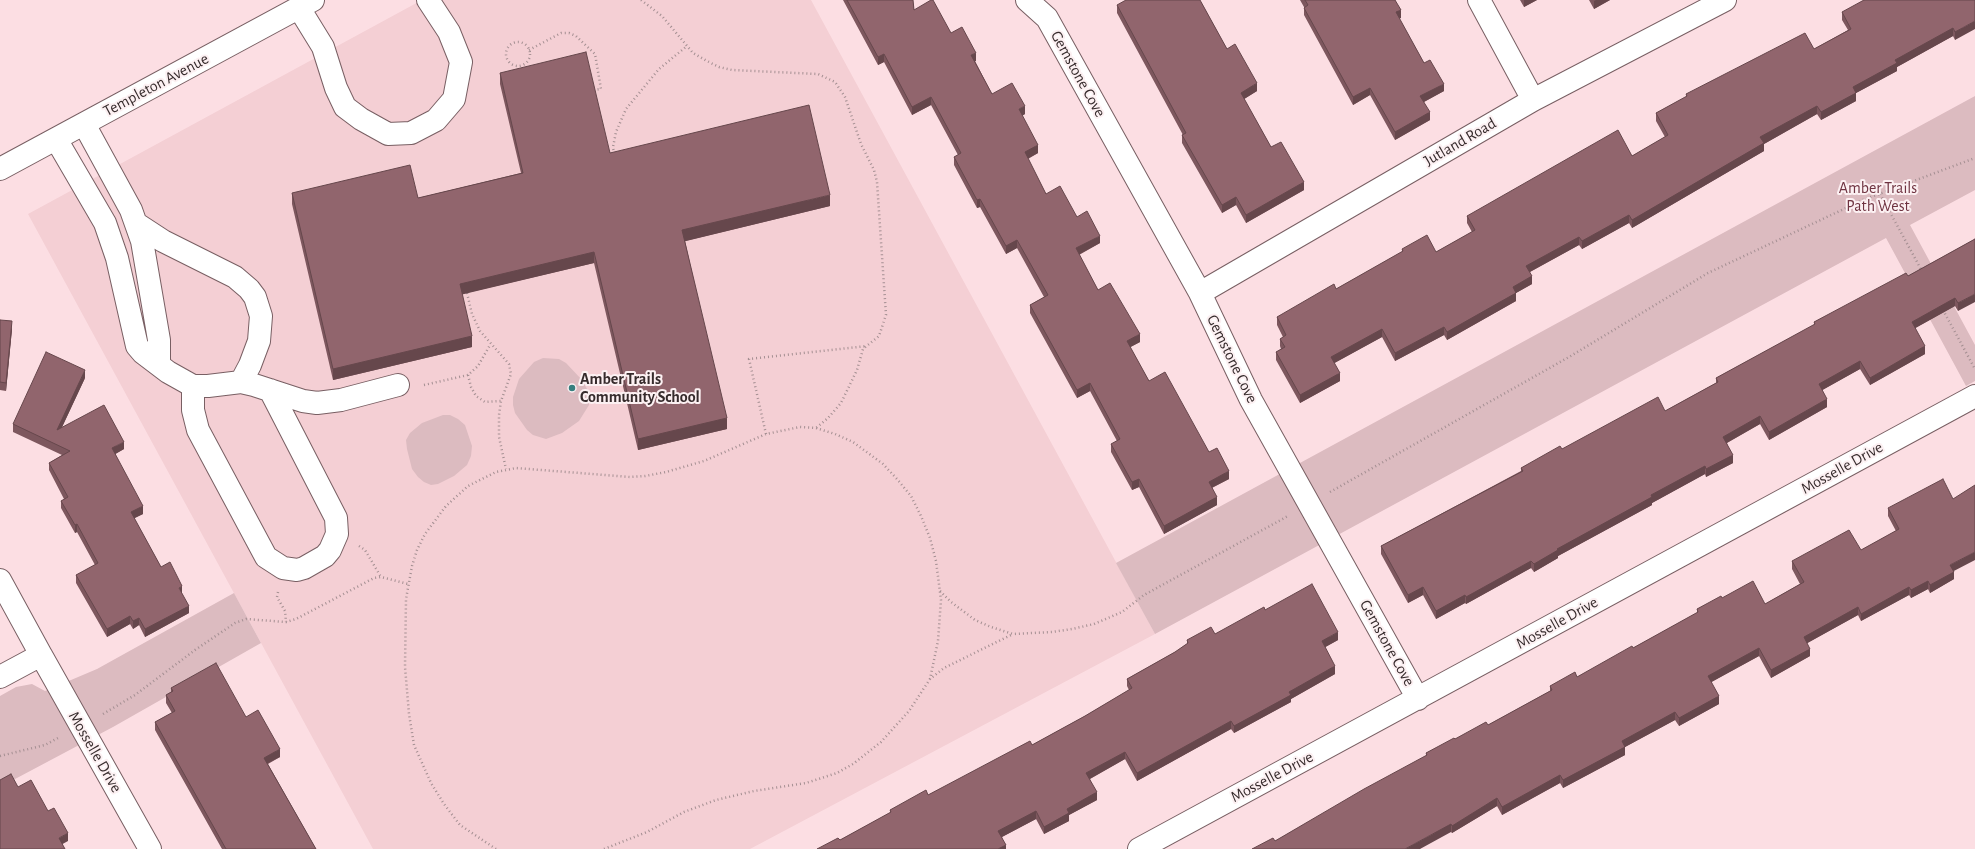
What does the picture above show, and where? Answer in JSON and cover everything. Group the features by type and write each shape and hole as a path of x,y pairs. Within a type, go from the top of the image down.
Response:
{"street":[{"path":"306,4 323,47 336,88 345,107 361,119 388,134 411,133 436,120 454,99 461,62 448,32 428,0"},
{"name":"Gemstone Cove","path":"1027,0 1046,9 1200,292 1251,400 1418,699"},
{"path":"1479,0 1533,100"},
{"name":"Jutland Road","path":"1200,292 1533,100 1725,0"},
{"name":"Templeton Avenue","path":"0,169 306,4"},
{"path":"84,124 131,210 137,224 147,261 159,340 159,363"},
{"path":"56,139 96,207 107,229 123,280 137,346 143,353 159,363 180,380 193,386 208,386 241,382 303,401 322,402 341,400 398,385"},
{"path":"137,224 163,241 235,277 246,285 255,297 261,316 259,341 250,365 241,382"},
{"path":"193,386 193,410 198,430 266,557 283,568 297,570 304,568 325,556 334,543 337,534 336,518 270,390"},
{"name":"Mosselle Drive","path":"1138,849 1418,699 1975,396"},
{"name":"Mosselle Drive","path":"0,580 80,726 126,804 150,849"},
{"path":"0,677 41,655"}],"path":[{"path":"641,0 662,16 693,53 719,67 749,71 818,74 831,79 842,89 861,144 874,170 878,192 877,202 886,315 879,336 863,349 857,370 841,403 828,418 816,428"},
{"path":"529,50 560,33 569,33 576,36 595,54 601,89 593,90"},
{"path":"513,43 524,44 529,50 528,61 521,66 514,65 508,60 508,49 513,43"},
{"path":"615,156 613,147 616,132 626,109 659,69 686,46"},
{"path":"940,591 951,602 975,620 1013,634 1058,631 1094,624 1108,619 1122,612 1144,595 1309,504 1569,357 1708,273 1880,194 1975,158"},
{"path":"1880,194 1926,278"},
{"path":"467,293 472,314 480,331 490,345 509,364 511,374 501,401 498,415 499,437 506,469"},
{"path":"1941,306 1975,369"},
{"path":"398,385 409,389 468,375 478,366 490,345"},
{"path":"766,434 749,359 867,346"},
{"path":"468,375 471,387 476,396 485,402 501,401"},
{"path":"496,849 469,832 453,816 431,783 414,745 409,714 405,667 408,584 417,550 429,529 446,506 468,486 486,476 506,469 524,468 630,478 645,476 704,461 766,434 800,427 816,428 853,442 883,464 911,496 930,538 936,561 940,591 940,627 935,660 930,679 909,711 881,742 853,764 837,773 806,783 754,791 716,800 684,812 636,836 604,849"},
{"path":"337,534 365,550 381,578"},
{"path":"0,756 45,745 80,726 134,695 194,650 236,623 246,619 286,622 296,619 367,580 381,578 408,584"},
{"path":"930,679 944,668 1013,634"}],"shaded area":[{"name":"Amber Trails Community School","path":"422,0 811,0 1155,634 750,849 373,849 28,214"}],"green space":[{"name":"Amber Trails Path West","path":"1975,96 1975,190 1910,225 1975,345 1975,381 1966,386 1886,238 1155,634 1116,563"},
{"path":"543,358 559,359 566,363 582,380 589,396 589,405 579,421 562,433 546,439 533,435 527,430 515,413 513,405 513,397 519,379 534,362"},
{"path":"443,415 450,415 465,425 472,446 471,456 467,465 454,476 438,484 431,485 418,477 412,469 406,440 410,433 422,423"},
{"path":"234,593 261,643 113,727 0,787 0,696 16,687 32,684 45,691 97,669"}],"building":[{"path":"847,0 913,0 914,10 933,0 951,33 962,27 976,53 971,55 992,94 1012,83 1025,106 1019,109 1038,145 1025,152 1046,194 1060,186 1077,217 1087,211 1100,236 1076,248 1098,290 1110,283 1140,334 1127,341 1149,381 1165,372 1209,452 1217,448 1229,471 1209,482 1217,497 1164,526 1139,479 1132,482 1111,444 1120,439 1090,383 1077,390 1030,305 1048,295 1017,240 1006,246 980,199 977,200 954,157 961,153 931,97 912,107 884,54 878,57"},
{"path":"1126,0 1200,0 1227,49 1235,44 1257,83 1241,93 1271,147 1281,142 1304,182 1246,215 1236,197 1222,205 1182,135 1186,133 1117,5"},
{"path":"1305,0 1395,0 1401,10 1396,12 1424,63 1430,60 1444,84 1420,96 1430,112 1395,132 1370,88 1353,97 1304,8 1308,5"},
{"path":"1864,0 1975,0 1975,21 1955,32 1953,28 1895,60 1897,63 1853,87 1856,93 1821,112 1817,106 1760,137 1764,143 1632,220 1629,215 1582,241 1579,237 1526,266 1532,276 1513,287 1516,293 1447,332 1444,327 1395,353 1382,329 1331,357 1340,373 1300,395 1276,352 1285,347 1280,339 1286,335 1277,317 1334,284 1336,289 1403,251 1402,249 1427,235 1436,252 1475,230 1467,216 1618,130 1632,156 1668,135 1656,113 1687,96 1686,94 1805,33 1814,49 1851,29 1842,12"},
{"path":"586,52 610,153 809,105 830,195 682,230 727,418 638,439 594,252 460,284 472,336 333,369 292,193 410,165 418,198 523,173 500,73"},
{"path":"1975,239 1975,294 1958,303 1955,298 1912,322 1925,346 1870,378 1860,361 1819,384 1827,399 1769,432 1760,416 1723,437 1733,455 1706,469 1705,466 1651,495 1652,497 1557,549 1558,550 1534,564 1531,561 1466,597 1465,595 1436,611 1423,587 1408,595 1381,546 1523,471 1521,468 1560,446 1562,449 1658,397 1665,411 1718,382 1716,378 1815,324 1814,322 1906,273 1908,276"},
{"path":"0,320 12,321 6,383 0,382"},
{"path":"46,352 85,370 57,430 104,405 124,442 112,448 143,506 131,512 161,567 170,562 182,586 179,588 189,606 145,629 139,618 133,621 130,616 107,629 76,575 98,563 77,524 75,525 61,501 68,497 49,463 70,451 13,424"},
{"path":"1943,479 1953,499 1975,485 1975,552 1950,565 1954,572 1930,585 1928,581 1911,590 1909,587 1861,614 1858,607 1804,637 1810,649 1771,670 1759,648 1708,676 1719,696 1679,718 1675,712 1622,741 1625,747 1563,780 1560,775 1502,807 1497,798 1452,826 1451,824 1405,849 1252,849 1273,838 1275,841 1364,789 1427,755 1426,753 1486,722 1488,725 1552,690 1550,686 1575,672 1577,677 1632,646 1633,648 1698,612 1697,609 1721,596 1722,598 1753,581 1765,604 1804,582 1792,561 1849,530 1861,550 1899,529 1888,508"},
{"path":"1312,584 1338,632 1322,641 1335,666 1289,692 1291,695 1234,726 1231,721 1137,773 1125,752 1086,773 1097,792 1067,809 1069,813 1044,827 1036,811 998,831 1006,845 998,849 817,849 838,838 840,840 891,812 890,810 926,790 928,795 1030,741 1032,745 1132,688 1127,679 1175,652 1188,643 1187,640 1211,627 1215,634 1264,607 1265,610"},
{"path":"216,663 246,717 258,710 280,749 264,758 316,849 226,849 155,722 175,711 166,695 173,691 171,688"},
{"path":"11,774 18,787 31,780 48,811 54,808 68,833 59,838 65,849 0,849 0,780"}],"place":[{"name":"Amber Trails Community School","path":"572,388"}]}
